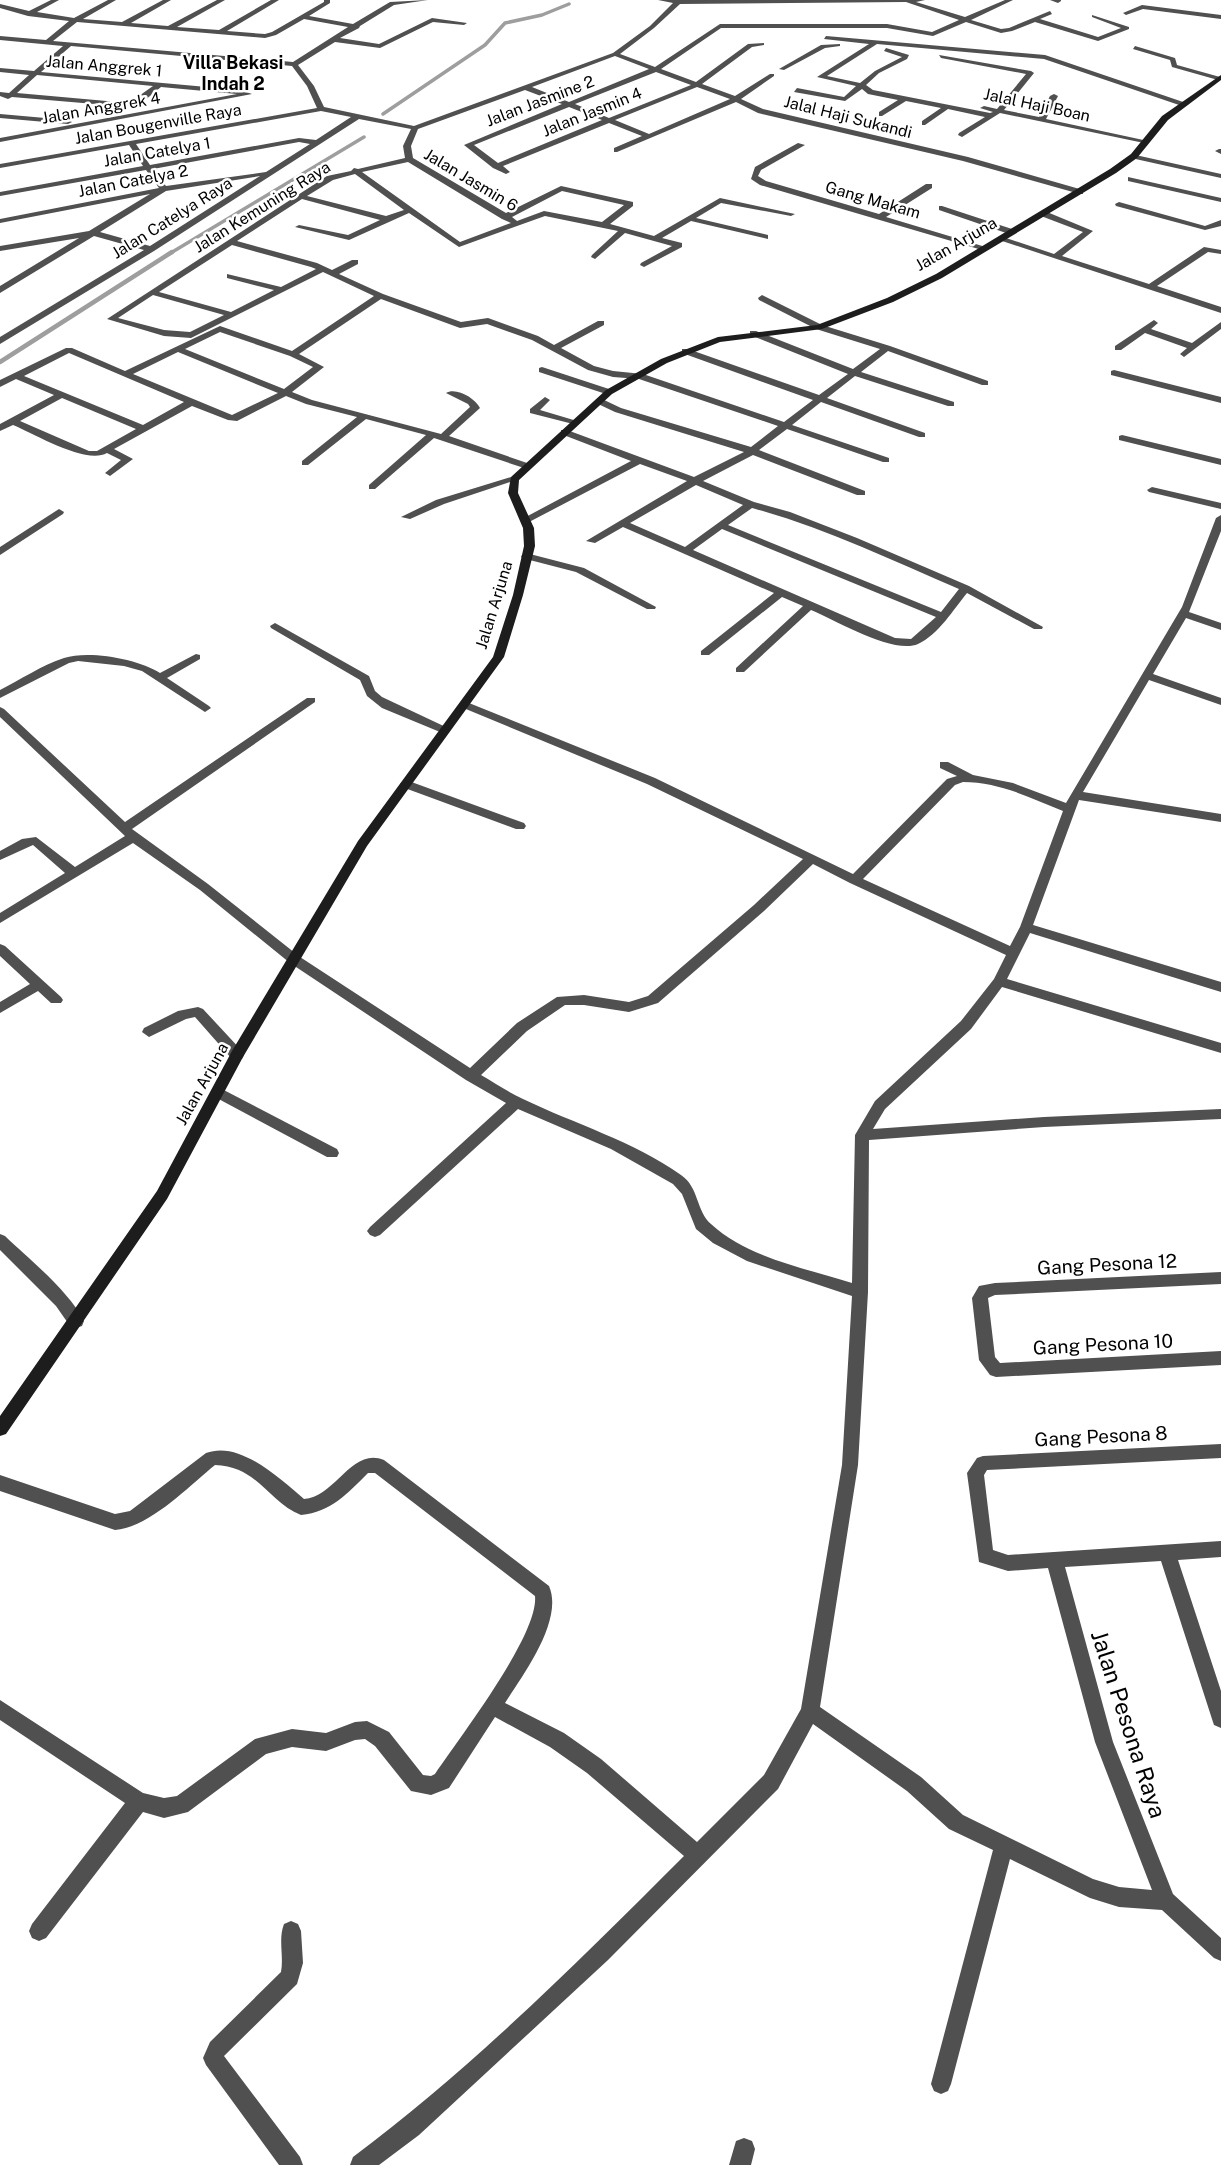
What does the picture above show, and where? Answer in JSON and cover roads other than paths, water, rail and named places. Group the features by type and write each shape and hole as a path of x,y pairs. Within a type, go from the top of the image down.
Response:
{"street":[{"path":"28,14 56,0"},
{"path":"46,43 75,20 113,0"},
{"path":"123,24 168,0"},
{"path":"170,28 222,0"},
{"path":"220,32 276,0"},
{"path":"1,2 28,14 75,20 269,36 327,3 327,0"},
{"path":"0,38 294,64 336,40 391,2 425,0"},
{"path":"661,0 922,0"},
{"name":"Jalan Jasmine 2","path":"496,166 468,145 656,69 720,26 887,26 933,34 1010,0"},
{"path":"294,64 310,86 321,109 415,128 615,54 652,27 678,2"},
{"path":"906,2 1004,31 1050,13"},
{"path":"1126,13 1142,8 1221,17"},
{"path":"1035,20 1098,39 1126,28 1094,16"},
{"path":"304,17 357,26"},
{"path":"336,40 380,46 432,20 464,23"},
{"path":"797,90 842,99 877,72 906,55 873,44 826,38"},
{"name":"Jalan Jasmin 4","path":"496,166 698,84 750,45 762,44"},
{"path":"873,44 821,76 861,86 871,92 995,114"},
{"path":"782,69 826,46 873,44 1016,50 1047,54 1185,104"},
{"path":"0,103 68,45"},
{"path":"1135,48 1173,59 1174,66 1220,81"},
{"name":"Jalal Haji Sukandi","path":"615,54 698,84 761,111 965,159 1080,192"},
{"path":"941,56 1031,73 995,114 962,135"},
{"name":"Jalan Anggrek 1","path":"0,70 248,94"},
{"path":"617,150 736,99 772,75"},
{"name":"Jalan Arjuna","path":"0,1429 162,1195 237,1055 362,844 498,657 530,538 527,519 514,496 514,479 609,392 685,351 718,340 753,333 819,327 890,300 939,276 1045,214 1134,156 1165,118 1208,85 1220,81"},
{"path":"0,94 130,105 159,85"},
{"path":"525,87 648,136"},
{"name":"Jalan Anggrek 4","path":"0,140 248,94"},
{"path":"1041,121 1054,96"},
{"name":"Jalal Haji Boan","path":"924,97 995,114 1144,141"},
{"path":"882,114 904,99"},
{"path":"925,123 947,107"},
{"name":"Jalan Bougenville Raya","path":"0,166 321,109"},
{"path":"143,115 149,122"},
{"path":"0,116 86,124"},
{"name":"Jalan Catelya Raya","path":"0,341 151,249 357,117"},
{"path":"409,159 407,146 415,128"},
{"path":"155,130 161,138"},
{"name":"Jalan Catelya 1","path":"0,194 301,140 319,143"},
{"path":"0,290 164,189 131,143"},
{"name":"Gang Makam","path":"801,145 758,169 754,177 763,183 985,248"},
{"path":"1134,156 1221,176"},
{"name":"Jalan Kemuning Raya","path":"233,315 191,335 164,333 111,319 330,178 354,170 409,159"},
{"name":"Jalan Jasmin 6","path":"409,159 519,224"},
{"path":"496,166 506,173"},
{"path":"354,170 461,245 544,213"},
{"name":"Jalan Catelya 2","path":"0,221 164,189 271,172"},
{"path":"1131,179 1221,200"},
{"path":"882,216 929,186"},
{"path":"505,217 561,188 630,204 604,225"},
{"path":"302,197 387,219"},
{"path":"655,239 724,200 791,214"},
{"path":"1119,204 1205,228 1214,227 1221,222"},
{"path":"528,206 544,213 604,225 679,245 644,265"},
{"path":"942,208 1012,232"},
{"path":"299,227 349,239 411,210"},
{"path":"1045,214 1089,231 1055,257"},
{"path":"688,218 765,237"},
{"path":"595,257 624,230"},
{"path":"0,250 10,246 95,233 151,249"},
{"path":"1000,239 1221,310"},
{"path":"231,242 323,269 380,296 460,325 488,321 535,338 602,371 640,376 886,460"},
{"path":"1150,287 1207,249 1221,252"},
{"path":"334,274 355,262"},
{"path":"154,293 233,315 279,289 323,269"},
{"path":"230,276 279,289"},
{"path":"293,354 380,296"},
{"path":"762,298 819,327 985,383"},
{"path":"553,349 601,323"},
{"path":"1118,348 1154,323"},
{"path":"1184,354 1221,325"},
{"path":"0,328 15,332"},
{"path":"0,384 67,350 191,402 234,419 284,393 319,367 293,354 220,328 125,374"},
{"path":"1144,330 1191,346"},
{"path":"260,342 272,333"},
{"path":"753,333 854,373 951,404"},
{"path":"591,541 695,481 752,452 901,339"},
{"path":"178,349 284,393 438,436 527,466"},
{"path":"685,351 702,360 922,435"},
{"path":"542,370 609,392"},
{"path":"1114,373 1221,400"},
{"path":"16,376 142,429"},
{"path":"372,487 475,408 472,402 451,393"},
{"path":"0,428 61,395"},
{"path":"545,400 533,411 574,423"},
{"path":"599,401 618,410 752,452 861,493"},
{"path":"13,422 88,454 108,450 191,402"},
{"path":"305,463 363,417"},
{"path":"564,432 841,536 965,588 1038,627"},
{"path":"1122,438 1221,462"},
{"path":"108,450 128,459 110,472"},
{"path":"527,519 638,461"},
{"path":"406,517 440,502 514,479"},
{"path":"1152,490 1221,506"},
{"path":"685,551 750,504"},
{"path":"0,552 59,512"},
{"path":"361,2165 411,2127 601,1953 771,1782 810,1711 850,1465 860,1292 862,1135 880,1105 966,1026 999,981 1026,927 1075,795 1184,614 1221,518"},
{"path":"622,523 903,643 915,641 943,616 965,588"},
{"path":"720,525 943,616"},
{"path":"526,556 580,570 650,607"},
{"path":"705,653 781,593"},
{"path":"740,670 810,605"},
{"path":"1184,614 1221,626"},
{"path":"275,626 365,678 370,693 384,702 415,719 444,729"},
{"path":"161,677 196,657"},
{"path":"0,695 71,659 125,663 161,677 205,708"},
{"path":"1146,675 1221,702"},
{"path":"0,919 74,873 311,700"},
{"path":"465,705 651,781 854,880 1014,953"},
{"path":"0,711 128,833 204,887 295,960 471,1076 516,1102 615,1145 678,1180 688,1191 701,1224 718,1239 752,1257 860,1292"},
{"path":"944,765 969,777 990,780 1069,809"},
{"path":"854,880 951,782 969,777"},
{"path":"406,784 520,827"},
{"path":"1075,795 1220,814"},
{"path":"0,856 26,842 36,841 74,873"},
{"path":"471,1076 522,1027 562,1000 584,1000 629,1007 653,1000 731,934 812,858"},
{"path":"1026,927 1221,987"},
{"path":"0,949 56,1000"},
{"path":"999,981 1221,1048"},
{"path":"0,1008 38,985"},
{"path":"149,1031 183,1014 198,1012 237,1055"},
{"path":"218,1092 332,1153"},
{"path":"375,1231 516,1102"},
{"path":"862,1135 1044,1122 1221,1114"},
{"path":"0,1240 61,1301 76,1321"},
{"name":"Gang Pesona 12","path":"989,1364 980,1298 984,1291 1221,1278"},
{"name":"Gang Pesona 10","path":"989,1364 1001,1370 1221,1358"},
{"name":"Gang Pesona 8","path":"1054,1559 1008,1563 985,1556 975,1473 983,1463 1221,1451"},
{"path":"0,1483 115,1522 136,1517 212,1458 223,1457 255,1471 301,1507 320,1505 364,1466 378,1465 543,1592 546,1602 536,1632 492,1706 442,1781 431,1786 418,1784 382,1739 373,1731 362,1729 326,1742 292,1738 273,1741 262,1746 191,1800 164,1808 139,1801 0,1709"},
{"path":"1054,1559 1221,1549"},
{"path":"1166,1552 1221,1719"},
{"name":"Jalan Pesona Raya","path":"1054,1559 1104,1742 1166,1901"},
{"path":"492,1706 557,1740 594,1766 698,1855"},
{"path":"810,1711 914,1784 956,1822 1104,1893 1166,1901 1221,1951"},
{"path":"39,1931 139,1801"},
{"path":"940,2084 1004,1846"},
{"path":"291,1931 293,1963 290,1977 217,2049 213,2061 292,2165"}],"waterway":[{"path":"383,114 485,45 505,23 542,15 569,4"},
{"path":"169,254 364,137"},
{"path":"0,362 172,252"}],"district":[{"name":"Villa Bekasi Indah 2","path":"233,72"}]}
